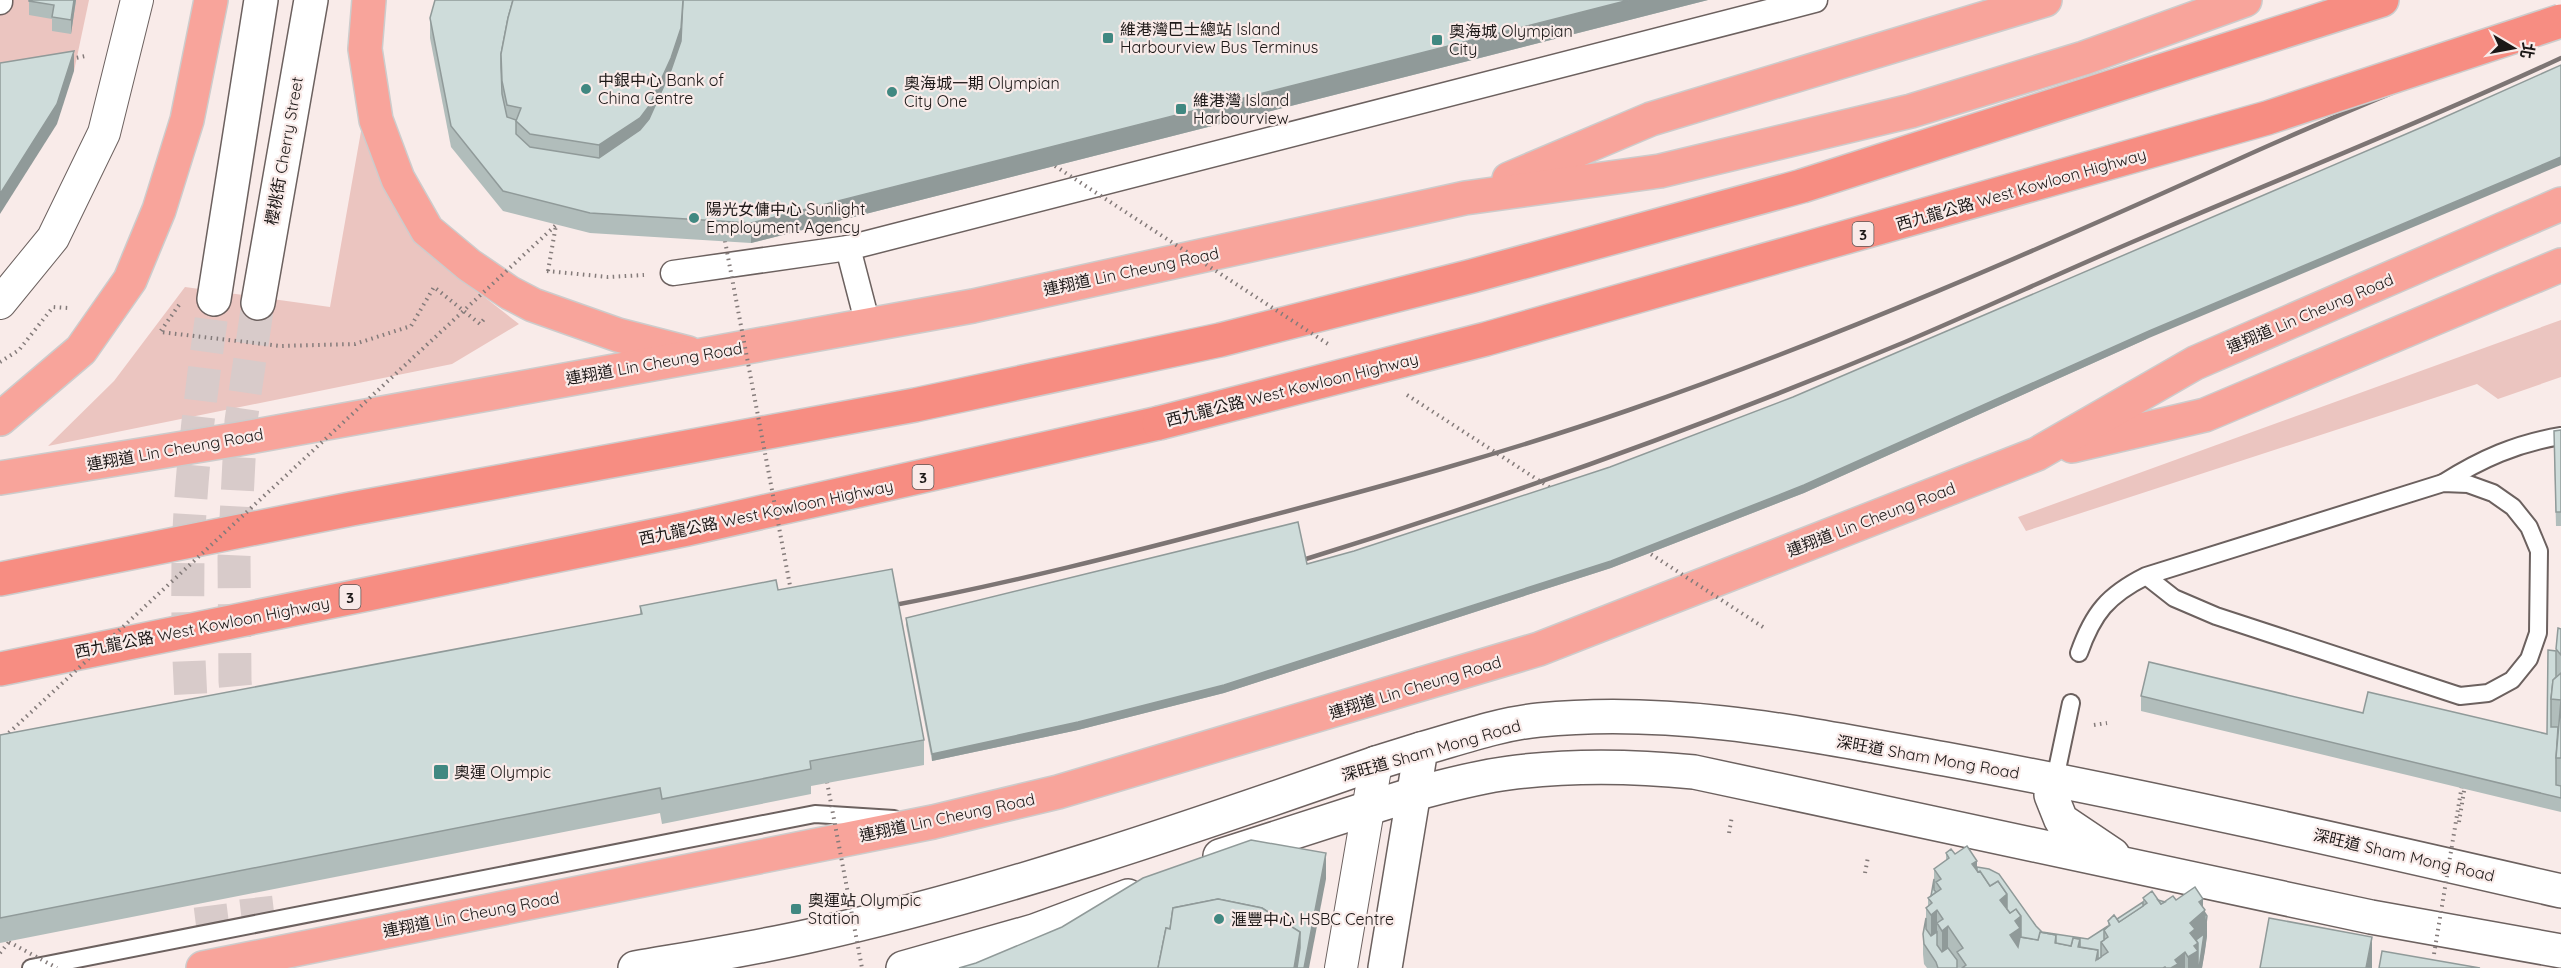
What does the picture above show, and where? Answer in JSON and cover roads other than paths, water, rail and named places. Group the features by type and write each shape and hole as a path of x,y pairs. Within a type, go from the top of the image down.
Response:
{"highway":[{"path":"0,419 81,350 130,280 159,210 187,120 211,0"},
{"path":"369,0 365,49 376,120 398,179 427,230 469,265 510,293 533,305 618,335 696,355"},
{"path":"1465,198 1651,119 2045,0"},
{"name":"連翔道 Lin Cheung Road","path":"0,478 250,437 973,306 1465,198 1660,171 1911,111 2084,58 2245,0"},
{"path":"0,579 362,507 915,405 1220,340 1472,276 1802,186 2382,0"},
{"name":"西九龍公路 West Kowloon Highway","path":"0,669 687,529 1159,423 1520,329 2255,122 2561,21"},
{"name":"連翔道 Lin Cheung Road","path":"203,968 933,822 1058,792 1539,649 2037,454 2195,363 2561,204"},
{"path":"2037,454 2205,415 2561,265"}],"main road":[{"path":"214,299 261,0"},
{"name":"櫻桃街 Cherry Street","path":"258,303 310,0"},
{"name":"深旺道 Sham Mong Road","path":"635,968 807,936 958,898 1219,819 1376,763 1503,726 1539,720 1616,716 1694,720 1762,727 2055,779 2561,891"},
{"path":"1385,968 1421,749"},
{"path":"1190,869 1231,851 1414,794 1510,773 1614,767 1665,769 1694,772 2124,862 2371,917 2561,951"},
{"path":"2055,779 2052,795 2061,820 2124,862"},
{"path":"903,968 1037,940 1109,912 1159,882"}],"street":[{"path":"0,303 53,238 104,133 137,0"},
{"path":"673,273 848,248 1815,0"},
{"path":"848,248 868,325"},
{"path":"1341,968 1376,763"}],"lane":[{"path":"2079,653 2088,628 2102,605 2122,588 2146,576 2443,483 2472,465 2504,450 2536,440 2561,436"},
{"path":"2146,576 2174,598 2216,616 2434,689 2460,696 2488,693 2512,680 2529,659 2538,633 2539,551 2529,527 2518,514 2493,493 2468,484 2443,483"},
{"path":"2055,779 2071,703"},
{"path":"32,968 815,814 933,822"}],"tunnel":[{"path":"194,743 188,628 189,526 197,429 214,299"},
{"path":"240,735 235,681 234,558 241,421 258,303"},
{"path":"250,849 264,968"},
{"path":"204,857 218,968"}],"railway":[{"path":"884,607 1068,567 1298,509 1488,455 1629,410 1784,353 1938,291 2482,54 2561,17"},
{"path":"1290,564 1523,488 1829,373 2458,105 2561,58"}],"place":[{"name":"維港灣巴士總站 Island Harbourview Bus Terminus","path":"1108,38"},
{"name":"奧海城 Olympian City","path":"1437,40"},
{"name":"中銀中心 Bank of China Centre","path":"586,89"},
{"name":"奧海城一期 Olympian City One","path":"892,92"},
{"name":"維港灣 Island Harbourview","path":"1181,109"},
{"name":"陽光女傭中心 Sunlight Employment Agency","path":"694,218"},
{"name":"奧運 Olympic","path":"441,772"},
{"name":"奧運站 Olympic Station","path":"796,909"},
{"name":"滙豐中心 HSBC Centre","path":"1219,919"}]}
